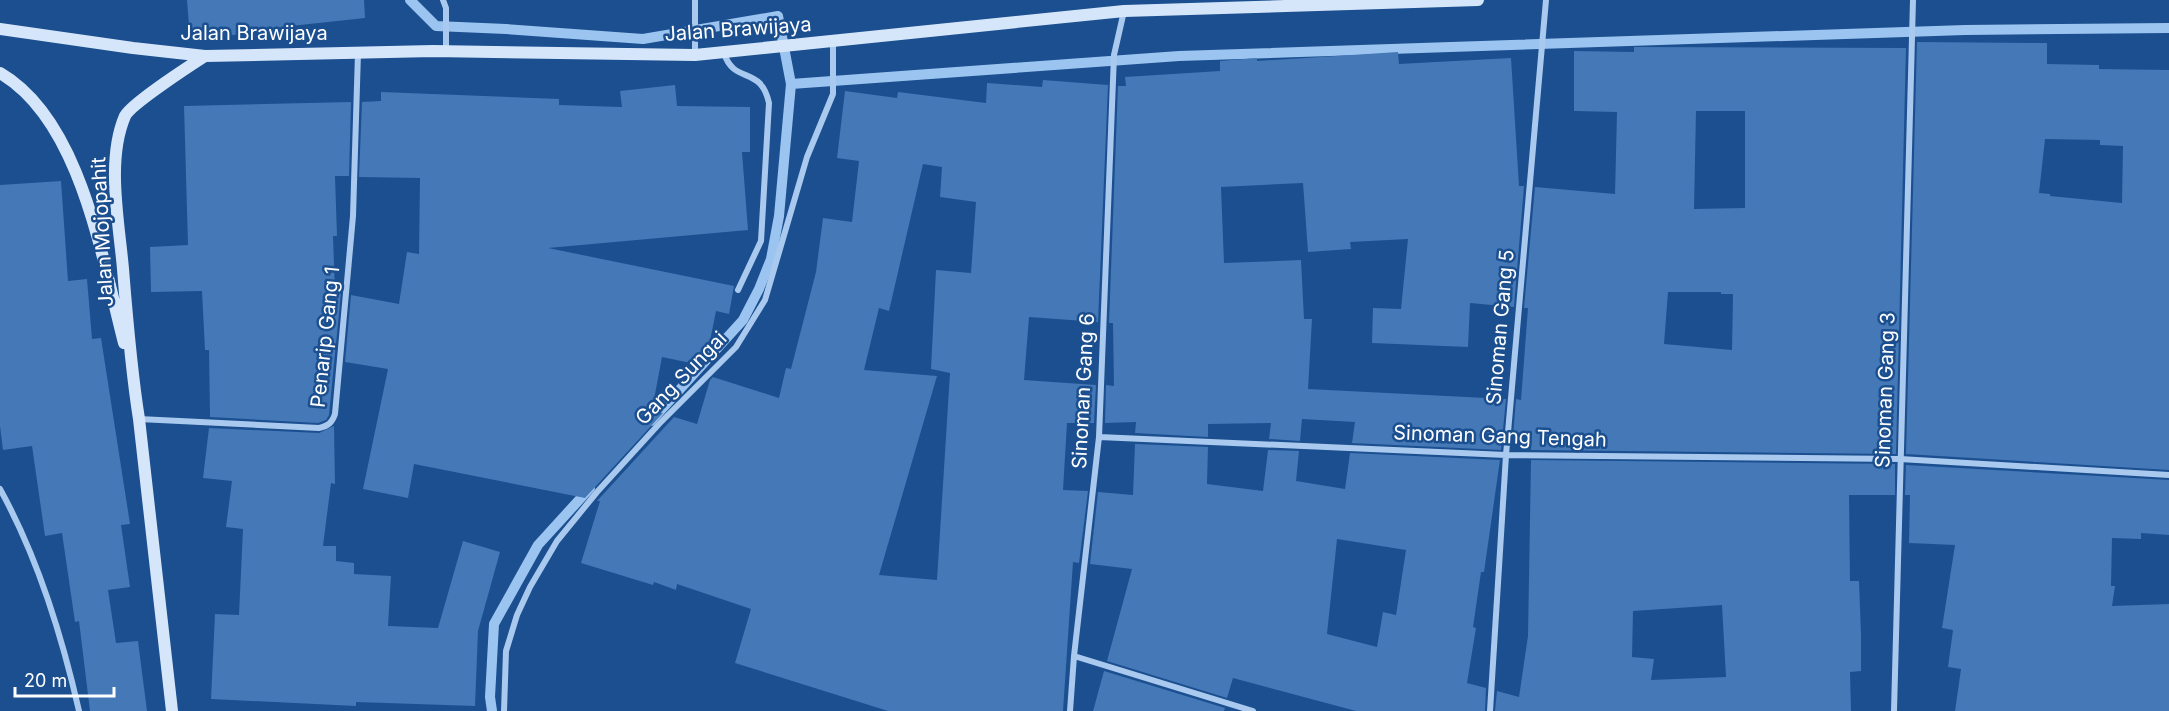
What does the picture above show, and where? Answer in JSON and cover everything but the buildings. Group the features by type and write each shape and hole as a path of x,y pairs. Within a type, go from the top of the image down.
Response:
{"main road":[{"name":"Jalan Brawijaya","path":"0,29 205,56 446,51 695,50 724,53 1125,6 1478,0"},
{"name":"Jalan Mojopahit","path":"172,711 139,419 132,376 115,152 126,113 205,56"},
{"name":"Jalan Mojopahit","path":"0,73 11,79 45,114 69,154 84,193 132,376"}],"street":[{"path":"443,0 446,8 446,51"},
{"name":"Sinoman Gang 5","path":"1490,711 1506,455 1546,0"},
{"name":"Sinoman Gang 3","path":"1894,711 1913,0"},
{"path":"695,2 695,50"},
{"name":"Sinoman Gang 6","path":"1070,711 1074,656 1099,437 1114,55 1125,6"},
{"name":"Gang Sungai","path":"504,711 506,651 517,615 530,587 557,541 597,492 659,424 736,347 765,300 807,157 833,94 827,42"},
{"name":"Penarip Gang 1","path":"139,419 320,428 333,421 353,216 358,52"},
{"path":"724,53 728,65 733,70 760,82 766,91 769,103 761,241 738,290"},
{"name":"Sinoman Gang Tengah","path":"1099,437 1506,455 1900,459 2169,474"},
{"path":"0,489 17,519 65,650 80,711"},
{"path":"1074,656 1252,711"}],"waterway":[{"path":"410,0 436,26 643,39 778,16 791,84 779,216 771,259 743,320 651,421"},
{"path":"791,84 1179,56 1965,30 2169,28"},
{"path":"492,711 490,697 494,624 538,545 590,488"}]}
